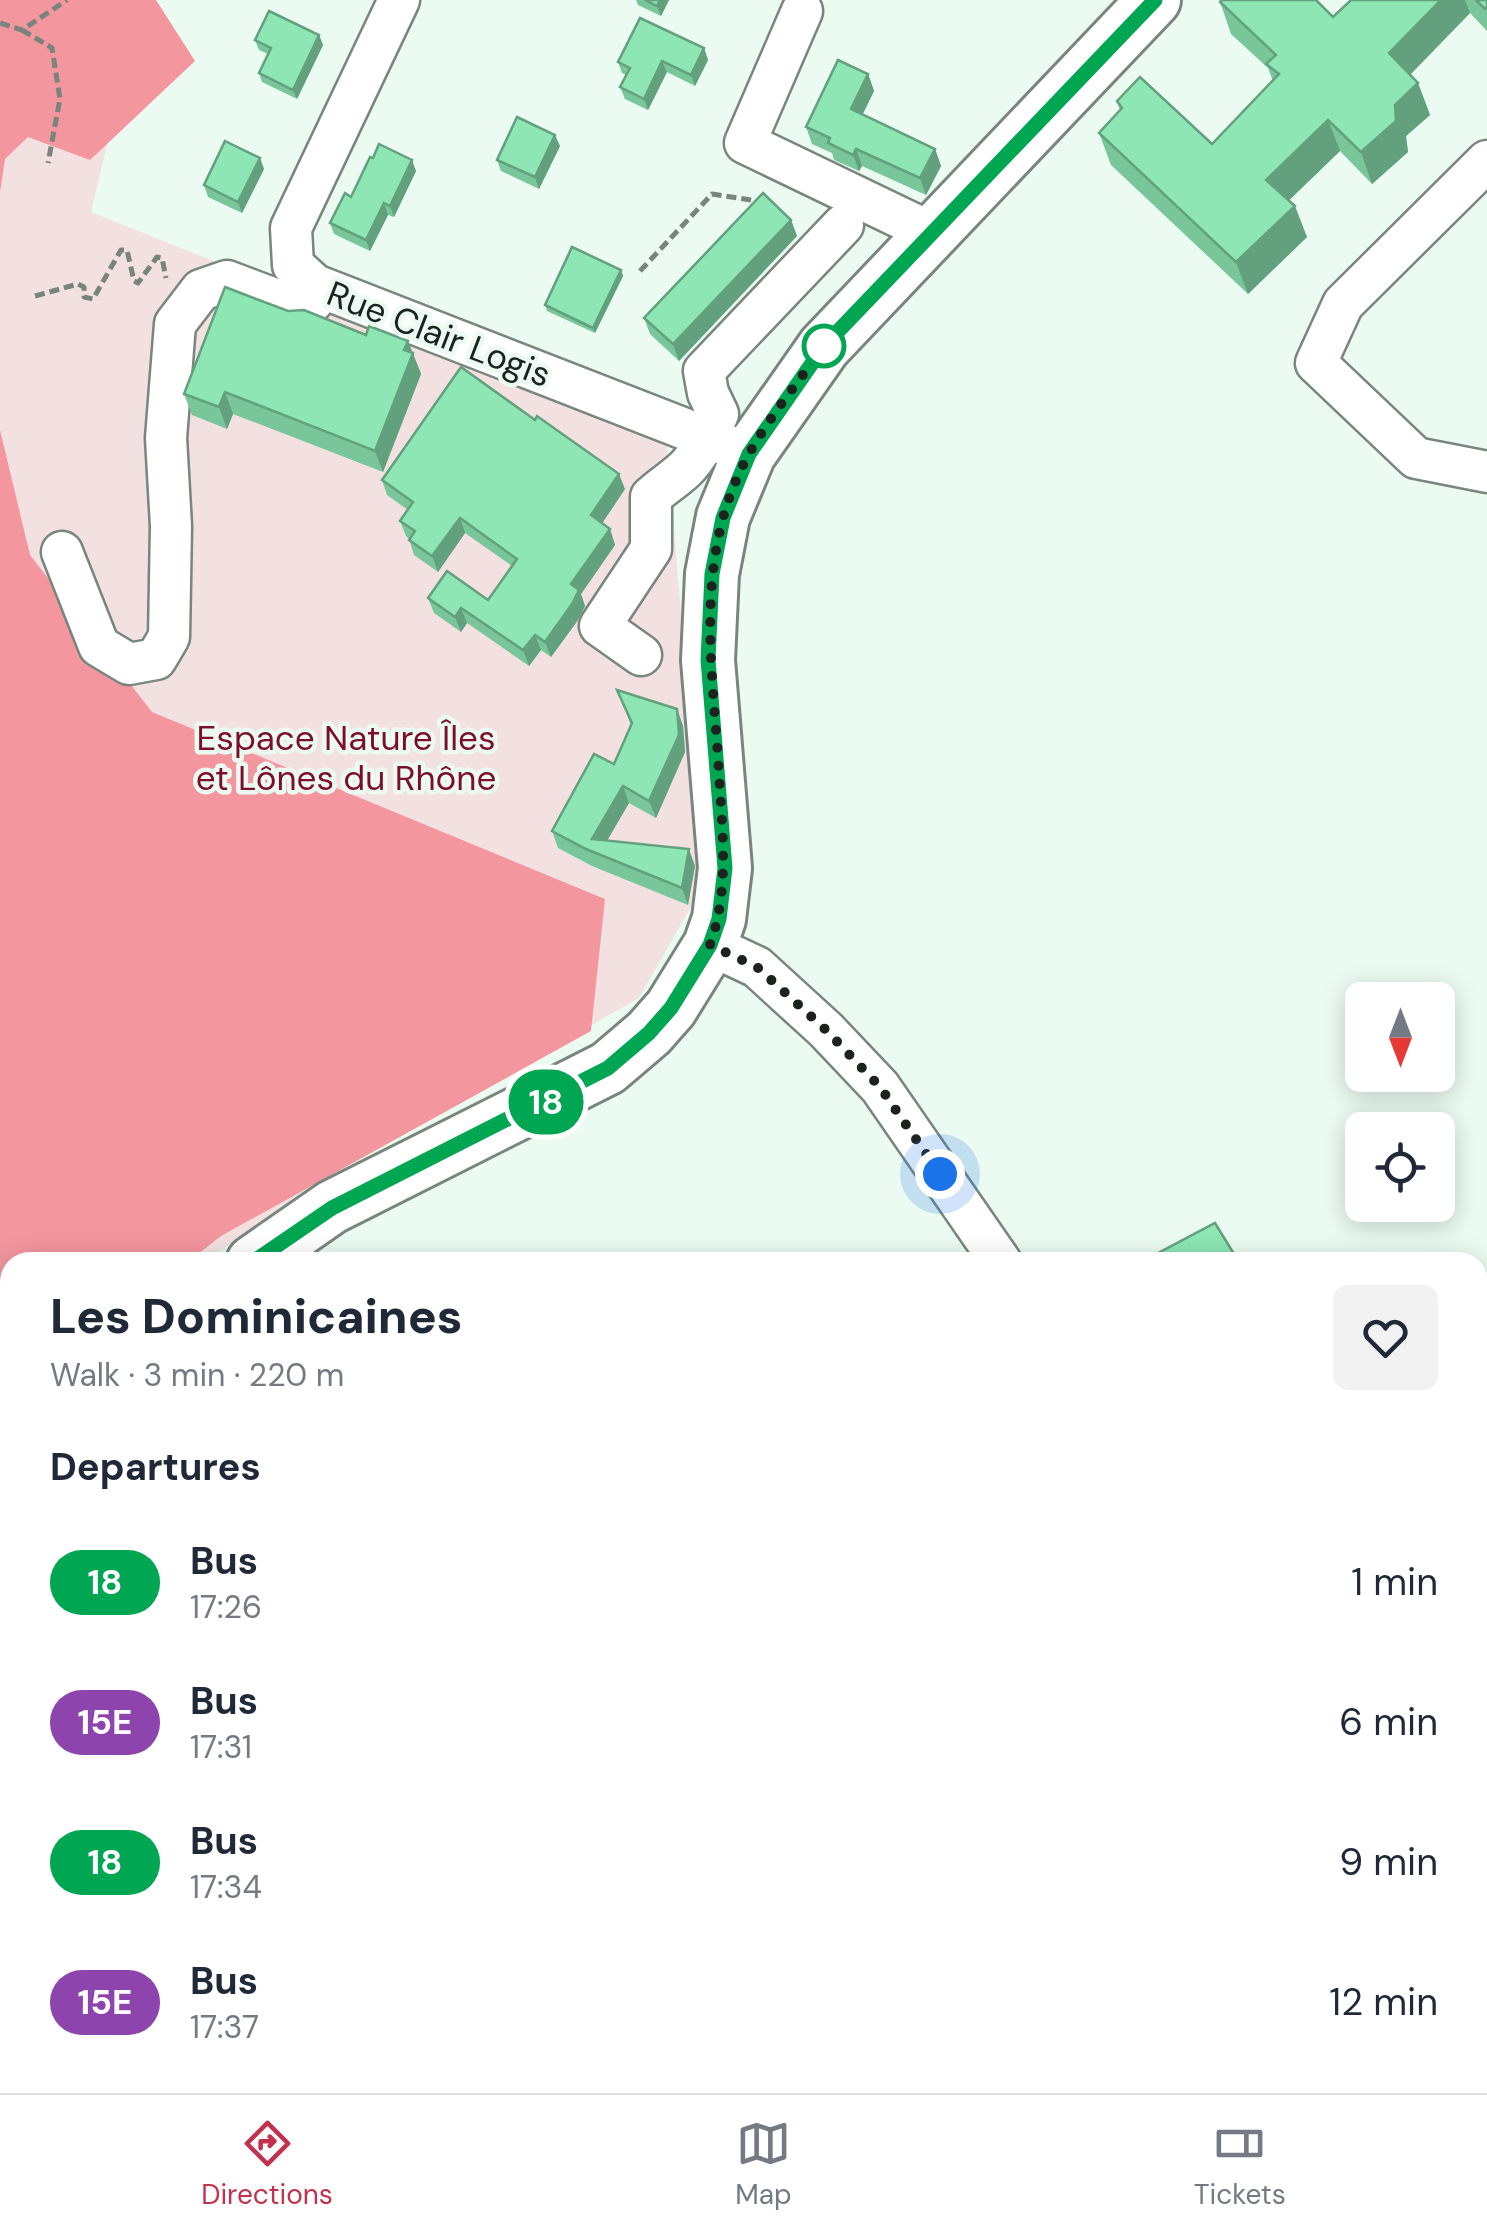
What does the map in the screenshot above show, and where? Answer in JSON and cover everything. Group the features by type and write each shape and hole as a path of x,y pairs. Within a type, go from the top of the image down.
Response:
{"main road":[{"path":"268,1252 332,1208 608,1068 671,1008 710,945 719,919 725,868 708,660 712,574 723,518 728,446 1154,0"}],"street":[{"name":"Rue Clair Logis","path":"399,0 292,228 293,264 315,286 728,446"},
{"path":"802,11 745,143 930,232"},
{"path":"1487,160 1343,304 1316,363 1416,458 1487,472"},
{"path":"640,655 600,626 651,549 651,497 669,480 728,446 704,371 844,225"},
{"path":"62,552 100,646 129,664 156,658 169,637 166,438 175,324 201,290 227,280 304,310 312,301 315,286"},
{"path":"710,945 757,967 826,1030 880,1087 994,1252"}],"path":[{"path":"22,30 67,0"},
{"path":"0,23 22,30 52,48 60,98 48,163"},
{"path":"640,271 712,194 770,204"},
{"path":"35,296 78,284 84,287 84,297 93,299 121,250 127,250 134,280 138,282 157,257 162,258 166,278 186,276 201,290"}],"green space":[{"name":"Espace Nature Îles et Lônes du Rhône","path":"0,0 141,0 91,212 667,443 703,886 639,998 316,1182 219,1252 0,1252"}],"shaded area":[{"path":"0,0 156,0 195,61 90,160 28,137 5,159 0,192"},
{"path":"0,430 30,555 152,712 605,899 591,1031 221,1236 201,1252 0,1252"}],"building":[{"path":"1222,0 1316,0 1333,17 1351,0 1441,0 1389,53 1418,83 1395,105 1396,121 1361,152 1328,120 1266,180 1295,206 1236,262 1099,133 1122,108 1117,101 1140,77 1212,144 1279,74 1266,64 1276,55"},
{"path":"269,11 319,35 293,90 259,73 271,48 255,40"},
{"path":"640,18 704,48 691,75 662,61 644,99 620,87 630,68 618,62"},
{"path":"838,60 868,74 851,109 935,149 920,178 856,149 853,155 806,127"},
{"path":"517,117 555,135 535,177 497,160"},
{"path":"225,141 260,158 238,202 204,185"},
{"path":"379,144 412,160 390,206 384,203 366,240 330,223 345,193 351,197"},
{"path":"763,193 791,220 673,344 644,318"},
{"path":"572,247 621,270 593,328 545,305"},
{"path":"225,287 288,311 304,310 366,335 369,326 408,341 404,350 413,353 375,451 225,392 219,407 184,394"},
{"path":"461,367 619,474 591,515 610,529 571,584 579,590 572,604 545,642 535,635 523,650 461,608 455,617 428,598 447,571 488,600 517,559 460,518 432,556 409,540 415,531 400,521 413,502 382,480"},
{"path":"617,690 677,709 679,735 649,801 623,786 592,839 689,849 682,888 552,831 594,754 614,764 632,723"},
{"path":"1215,1223 1233,1252 1160,1252"}],"bus line":[{"name":"18","path":"268,1252 332,1208 608,1068 671,1008 710,945 719,919 725,868 708,660 712,574 723,518 749,454 824,346 1155,0"}],"route":[{"path":"824,346 749,454 723,518 712,574 708,660 725,868 719,919 710,945 757,967 826,1030 880,1087 940,1174"}]}
